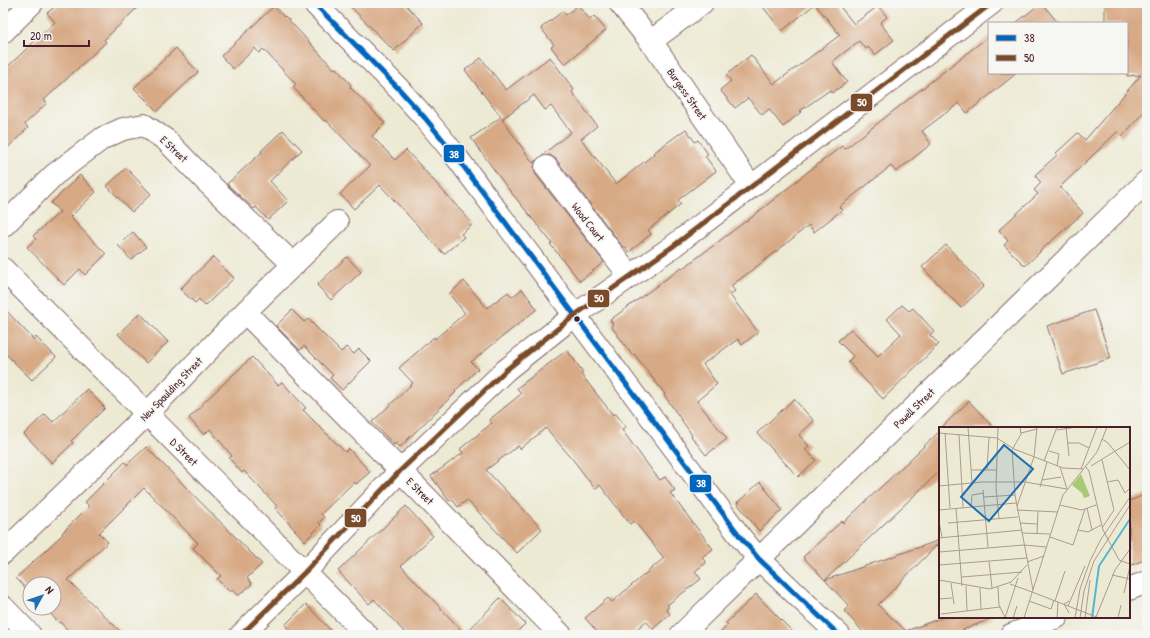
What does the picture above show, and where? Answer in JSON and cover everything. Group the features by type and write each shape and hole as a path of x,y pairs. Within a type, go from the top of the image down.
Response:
{"street":[{"path":"3,32 32,3"},
{"path":"314,3 399,89 425,118 742,539 759,559 839,635"},
{"name":"Burgess Street","path":"620,3 650,42 752,186"},
{"path":"650,42 702,3"},
{"path":"241,635 304,573 400,471 506,370 574,315 672,247 992,3"},
{"name":"E Street","path":"3,226 54,175 103,139 123,129 144,125 166,140 206,181 294,265"},
{"name":"Wood Court","path":"546,167 630,276"},
{"name":"Powell Street","path":"681,635 1147,182"},
{"name":"New Spaulding Street","path":"3,553 147,414 245,312 337,222"},
{"name":"D Street","path":"3,269 367,635"},
{"name":"E Street","path":"245,312 561,635"},
{"path":"1130,589 1147,582"},
{"path":"3,607 30,635"},
{"path":"1011,635 1054,618"}],"building":[{"path":"59,3 142,3 104,40 106,42 44,100 47,103 25,124 28,128 3,152 3,71 55,22 47,13"},
{"path":"347,3 404,3 423,23 394,51"},
{"path":"760,3 837,3 854,24 878,6 887,17 880,23 894,40 875,55 868,47 866,49 859,41 832,62 847,82 832,93 830,90 800,111 801,112 783,127 769,109 762,115 748,98 735,108 720,90 731,81 726,75 751,55 774,84 840,35 815,4 782,31"},
{"path":"1042,3 1057,22 1017,22"},
{"path":"1105,3 1147,3 1147,108 1122,137 1117,132 1060,187 1083,213 1025,266 1004,245 1008,241 999,230 1038,194 1034,190 1041,183 1035,175 1078,133 1085,140 1141,75 1127,76 1128,22 1105,22"},
{"path":"578,5 590,20 594,16 606,30 565,64 551,47 554,45 541,28 563,11 566,15"},
{"path":"274,6 334,69 336,68 351,85 350,87 385,123 372,136 395,160 406,150 473,224 461,234 464,237 444,254 380,185 354,209 340,194 370,166 326,120 324,121 293,87 296,84 263,49 259,53 255,48 233,69 221,56"},
{"path":"988,37 988,74 1016,74 967,113 959,103 922,131 931,144 896,172 891,166 839,207 842,210 814,232 809,225 731,286 735,291 730,295 758,332 742,345 738,339 703,364 717,384 697,401 727,439 706,455 691,436 692,435 664,395 665,394 634,354 632,355 611,326 613,324 610,320 746,222 842,146 845,149"},
{"path":"176,48 198,72 157,111 134,88"},
{"path":"550,57 574,90 572,92 597,126 581,139 616,184 654,154 653,153 686,129 695,142 698,140 708,154 705,156 716,171 678,200 681,204 648,230 651,234 629,252 624,246 623,247 556,159 550,155 541,156 571,132 551,106 545,110 534,95 502,119 533,163 536,160 534,168 536,175 604,262 580,281 550,244 552,243 506,186 471,138 501,117 465,70 481,58 506,90"},
{"path":"283,130 302,150 270,181 288,201 268,220 256,207 254,209 227,184 262,152 261,151"},
{"path":"126,168 151,194 132,212 107,186"},
{"path":"80,175 96,192 70,217 106,254 85,275 80,269 64,285 27,247 36,239 33,236 60,212 51,203"},
{"path":"133,232 146,247 131,260 118,245"},
{"path":"946,245 984,286 961,308 922,267"},
{"path":"213,257 234,278 205,306 199,299 195,303 180,289"},
{"path":"347,257 361,272 331,300 317,285"},
{"path":"464,281 487,308 508,292 512,297 522,289 537,309 471,362 478,369 400,447 396,443 394,445 372,422 413,383 399,368 434,337 435,339 465,313 449,294"},
{"path":"902,305 909,311 913,308 934,331 930,335 939,344 883,399 848,362 853,356 838,341 851,329 878,356 901,334 887,319"},
{"path":"3,307 34,340 36,337 56,357 32,380 3,351"},
{"path":"292,310 304,322 308,319 341,352 346,347 354,354 359,349 371,361 342,390 330,378 333,375 304,346 300,350 276,326"},
{"path":"1094,310 1111,358 1063,374 1047,326"},
{"path":"140,313 168,342 146,363 118,334"},
{"path":"567,350 583,372 581,374 613,415 615,413 626,427 622,430 654,473 660,480 665,477 675,490 670,493 713,549 702,557 706,563 695,571 701,579 667,605 669,607 666,609 670,614 653,629 646,621 630,635 600,635 585,618 608,598 612,602 664,558 634,521 630,524 600,485 595,489 546,428 520,449 518,446 486,470 542,529 517,553 467,500 458,507 452,499 449,501 431,476 463,453 460,449 492,423 489,420 521,394 517,388"},
{"path":"252,357 278,385 282,382 306,408 303,410 345,452 349,449 370,472 356,484 354,482 321,514 324,517 319,523 321,525 305,541 275,508 277,506 244,471 242,473 229,458 232,456 210,429 204,435 189,418"},
{"path":"87,389 105,408 71,441 73,443 52,463 24,434 45,414 53,422"},
{"path":"794,399 814,421 799,435 809,446 805,449 816,460 798,477 757,433"},
{"path":"969,401 993,427 942,427"},
{"path":"939,432 939,472 825,580 803,557 842,521 843,523"},
{"path":"146,447 262,564 247,578 252,584 238,596 232,590 230,592 217,579 221,576 193,548 198,543 144,488 99,533 108,542 68,580 124,635 73,635 52,616 62,616 62,576 22,576 22,584 16,578 63,534 62,533 89,506 85,502 125,462 127,465"},
{"path":"760,482 782,510 759,531 737,503"},
{"path":"1147,494 1147,559 1130,566 1130,501"},
{"path":"406,506 433,536 401,566 465,634 500,598 525,624 514,635 407,635 374,599 369,604 338,571"},
{"path":"939,540 939,543 878,605 906,631 941,618 993,618 950,635 866,635 844,611 849,606 825,580"},
{"path":"756,594 796,635 718,635 728,625 726,623"},
{"path":"306,604 335,635 294,635 285,625"}],"transit line":[{"name":"38","path":"314,3 399,89 452,151 742,539 759,559 839,635"},
{"name":"50","path":"241,635 304,573 400,471 506,370 575,315 672,247 992,3"}]}
